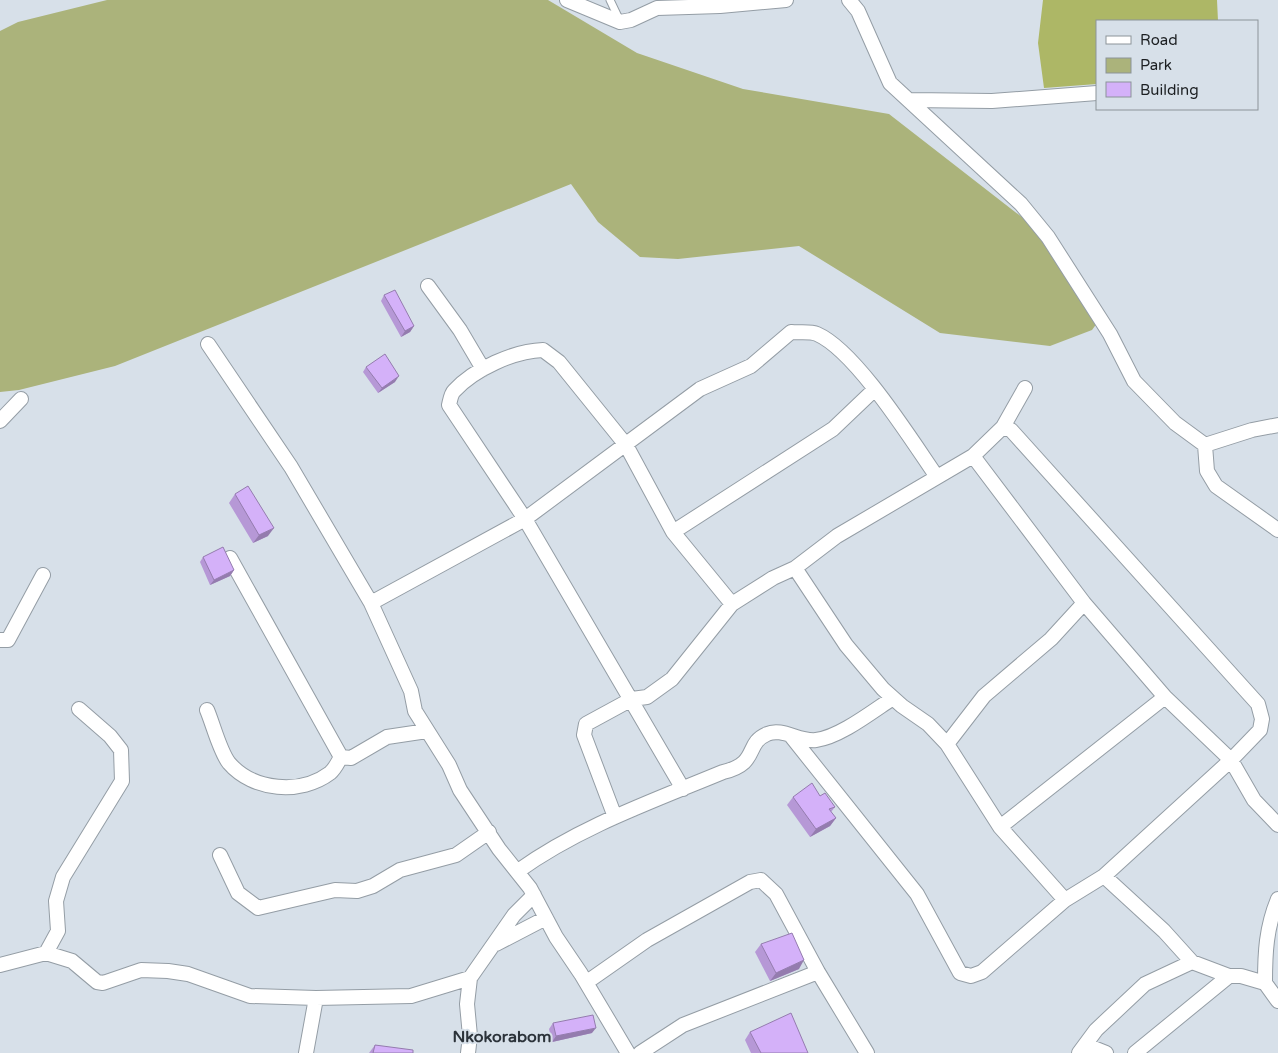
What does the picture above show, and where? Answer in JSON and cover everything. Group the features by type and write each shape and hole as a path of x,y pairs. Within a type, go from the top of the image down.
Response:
{"street":[{"path":"567,0 620,22 631,20 657,8 720,6 786,0"},
{"path":"849,0 858,11 890,83 911,100 1022,204 1048,237 1105,326 1134,381 1176,423 1205,445 1207,471 1216,486 1278,530"},
{"path":"911,100 992,101 1096,93"},
{"path":"428,286 460,330 483,369"},
{"path":"371,603 525,519 700,388 751,366 791,332 816,334 833,344 875,389 937,477"},
{"path":"208,344 291,467 371,603 411,691 415,711 449,765 460,790 499,849 534,895 628,1053"},
{"path":"683,789 632,698 525,519 449,406 452,392 483,369 525,350 543,350 559,362 626,445 673,532 732,604"},
{"path":"615,817 584,735 586,724 632,698 647,697 672,679 732,604 773,578 795,568 837,536 973,456 1003,427 1025,388"},
{"path":"673,532 832,429 875,389"},
{"path":"0,421 21,399"},
{"path":"1205,445 1252,430 1278,425"},
{"path":"792,736 917,894 960,973 971,976 982,972 1065,900 1104,876 1231,760 1260,730 1262,719 1258,704 1011,430 1003,427"},
{"path":"973,456 1084,603 1165,697 1231,760 1254,800 1278,825"},
{"path":"230,558 341,757"},
{"path":"795,568 846,645 894,698 928,724 948,744 1000,827 1065,900"},
{"path":"0,640 8,640 42,575"},
{"path":"948,744 984,696 1051,640 1084,603"},
{"path":"1000,827 1165,697"},
{"path":"518,872 554,847 615,817 722,772 738,768 745,764 758,741 767,734 778,732 817,740 846,728 894,698"},
{"path":"46,953 58,931 56,902 63,877 122,780 121,750 110,736 79,709"},
{"path":"207,710 228,762 243,776 266,786 301,787 332,772 341,757"},
{"path":"341,757 351,758 387,737 427,731"},
{"path":"220,855 238,893 258,908 335,890 357,891 373,886 400,870 456,855 489,832"},
{"path":"1104,876 1164,931 1192,962 1230,976 1241,976 1273,990"},
{"path":"586,982 679,920 743,885 760,880 776,894 818,972 867,1053"},
{"path":"468,1053 470,1036 467,1004 470,978 514,915 534,895"},
{"path":"1273,990 1265,942 1269,920 1278,899"},
{"path":"492,946 546,918"},
{"path":"0,965 46,953 72,961 97,982 103,983 142,970 168,970 188,974 250,996 316,998 411,996 470,978"},
{"path":"1106,1053 1082,1049 1096,1030 1145,984 1192,962"},
{"path":"640,1053 684,1025 818,972"},
{"path":"1136,1053 1230,976"},
{"path":"306,1053 316,998"}],"lane":[{"path":"610,0 620,22"}],"green space":[{"path":"107,0 548,0 637,53 743,89 889,114 1041,232 1100,319 1092,330 1050,346 940,333 799,246 678,259 640,257 598,222 571,184 115,366 19,390 0,392 0,31 18,22"},
{"path":"1043,0 1217,0 1218,20 1096,20 1096,84 1044,88 1038,43"}],"building":[{"path":"395,290 414,326 405,331 384,295"},
{"path":"385,354 399,376 382,388 366,367"},
{"path":"248,486 274,528 259,535 235,494"},
{"path":"223,547 234,570 214,580 203,557"},
{"path":"812,783 820,796 825,793 835,807 829,809 836,818 816,829 793,797"},
{"path":"792,933 804,960 776,973 761,944"},
{"path":"791,1013 808,1053 761,1053 750,1032"},
{"path":"593,1015 596,1028 556,1036 553,1023"},
{"path":"375,1045 413,1050 413,1053 373,1053"}],"district":[{"name":"Nkokorabom","path":"502,1036"}]}
